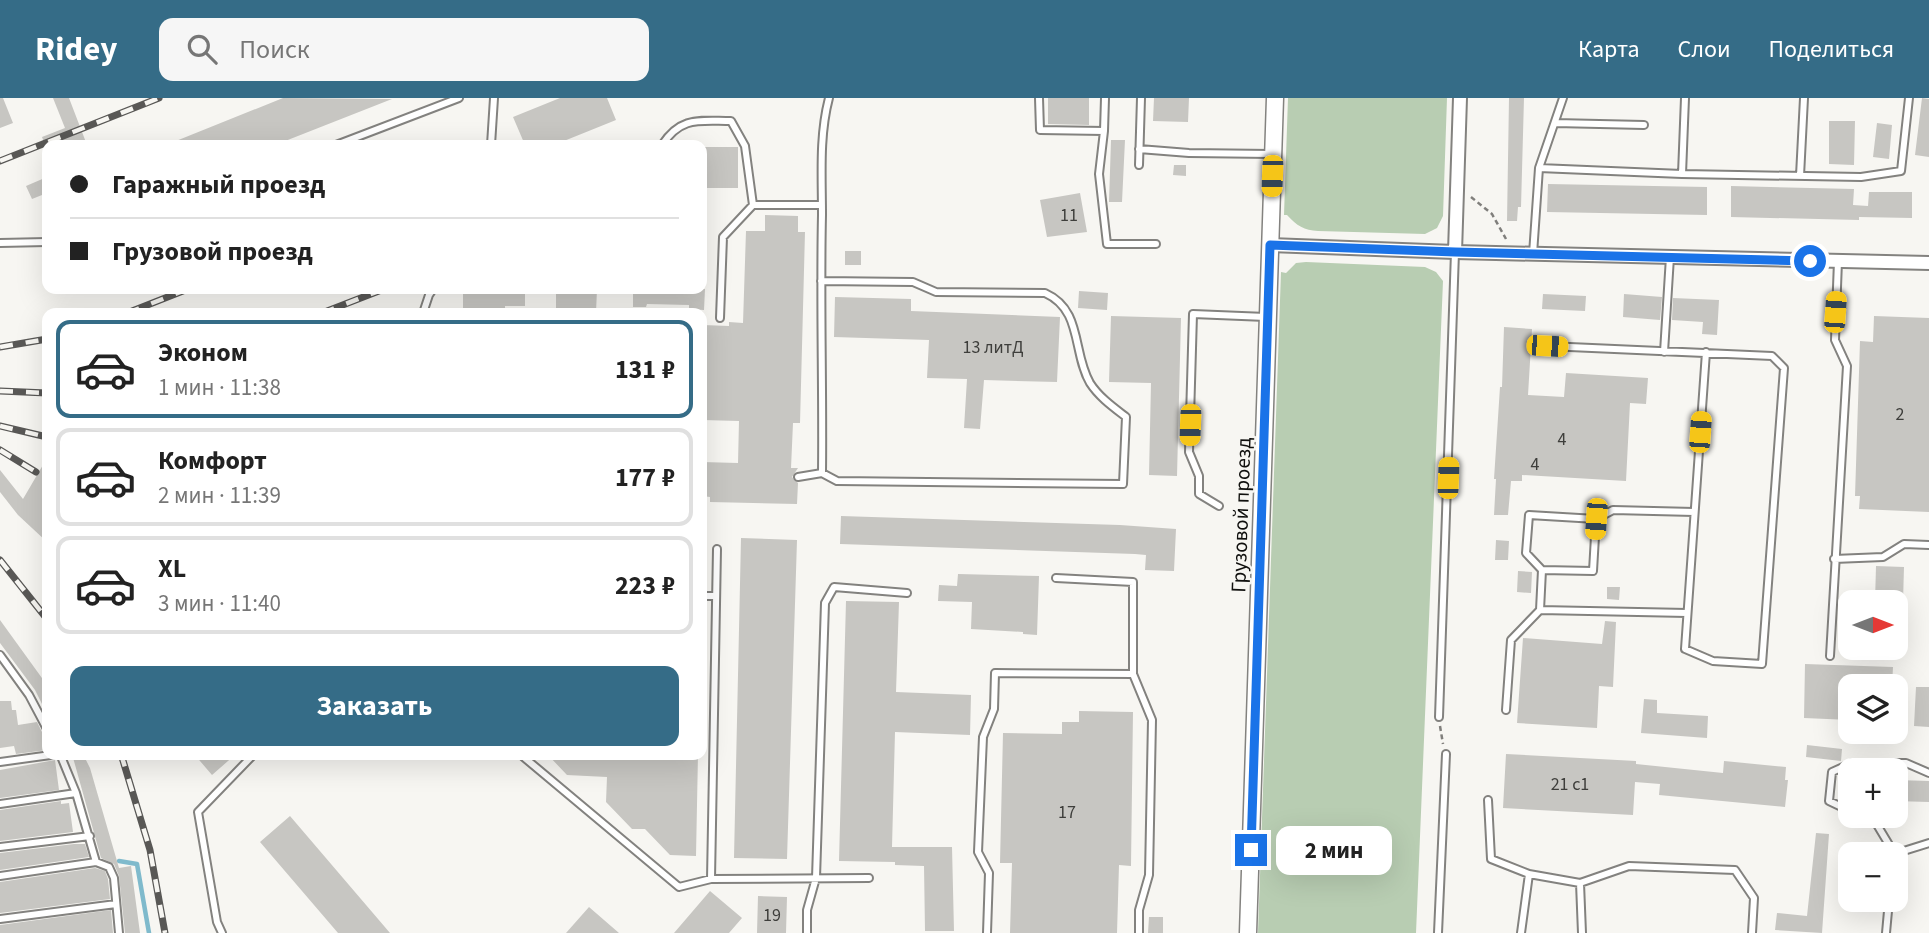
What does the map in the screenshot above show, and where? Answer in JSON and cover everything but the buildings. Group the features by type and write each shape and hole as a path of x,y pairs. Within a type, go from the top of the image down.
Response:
{"street":[{"name":"Грузовой проезд","path":"1248,933 1275,98"},
{"path":"1455,252 1460,98"},
{"path":"1270,245 1929,264"}],"lane":[{"path":"349,140 459,98"},
{"path":"491,140 494,98"},
{"path":"822,473 822,205 824,120 829,98"},
{"path":"1039,98 1040,130 1104,131"},
{"path":"1105,98 1099,174 1107,244 1156,244"},
{"path":"1139,165 1141,98"},
{"path":"1532,254 1539,168 1563,98"},
{"path":"1682,174 1685,98"},
{"path":"1800,176 1804,98"},
{"path":"1539,168 1861,177 1902,172 1909,98"},
{"path":"665,140 671,132 688,121 731,121 745,146 753,205"},
{"path":"1555,122 1644,125"},
{"path":"1139,149 1189,153 1273,154"},
{"path":"720,318 723,237 753,205 822,205"},
{"path":"0,243 42,242"},
{"path":"1439,717 1455,252"},
{"path":"1664,352 1670,257"},
{"path":"1830,656 1847,366 1835,340 1838,261"},
{"path":"798,477 822,473 837,481 1123,485 1126,417 1104,400 1089,382 1068,312 1058,299 1045,293 936,292 913,282 821,281"},
{"path":"1219,506 1199,495 1199,476 1189,452 1193,314 1268,318"},
{"path":"1547,346 1706,352 1772,356 1784,368 1762,664 1713,661 1685,649 1706,352"},
{"path":"1596,519 1593,571 1542,570 1526,553 1529,515 1596,519 1613,510 1694,512"},
{"path":"1834,559 1883,557 1904,544 1929,545"},
{"path":"711,879 717,549"},
{"path":"1506,710 1511,640 1540,610 1542,570"},
{"path":"1056,578 1133,582 1133,674 1152,720 1149,875 1139,910 1139,933"},
{"path":"807,933 807,910 816,878 825,603 834,587 907,593"},
{"path":"707,596 716,596"},
{"path":"1540,610 1687,613"},
{"path":"0,655 29,695 42,720"},
{"path":"987,933 989,873 978,852 983,737 994,709 995,673 1133,674"},
{"path":"1438,933 1446,754"},
{"path":"0,762 42,756"},
{"path":"62,760 76,793 96,862"},
{"path":"222,933 217,922 198,812 248,760"},
{"path":"527,760 680,887 711,879 869,878"},
{"path":"1908,764 1929,772"},
{"path":"1838,769 1832,772 1829,801 1838,805"},
{"path":"0,804 76,793"},
{"path":"1488,800 1491,859 1529,874 1580,883 1629,866 1735,870 1754,898 1752,933"},
{"path":"0,847 90,836"},
{"path":"1908,850 1929,843"},
{"path":"0,876 96,862 109,867 114,878 119,933"},
{"path":"1521,933 1529,874"},
{"path":"1580,883 1582,933"},
{"path":"0,919 116,904"},
{"path":"1886,933 1888,912"}],"path":[{"path":"1471,197 1492,214 1506,239"},
{"path":"1439,717 1446,754"}],"green space":[{"path":"1288,98 1447,98 1443,216 1437,228 1425,234 1318,231 1301,227 1284,215"},
{"path":"1296,263 1425,267 1436,272 1443,281 1416,933 1258,933 1281,272 1286,273"}],"waterway":[{"path":"119,861 137,864 149,933"}],"railway":[{"path":"53,140 159,98"},
{"path":"0,161 42,144"},
{"path":"140,308 175,294"},
{"path":"335,308 371,294"},
{"path":"0,347 42,340"},
{"path":"0,391 42,393"},
{"path":"0,426 42,436"},
{"path":"0,450 36,472"},
{"path":"0,560 42,613"},
{"path":"123,760 150,850 165,933"}],"route":[{"path":"1251,850 1270,245 1810,261"}]}
